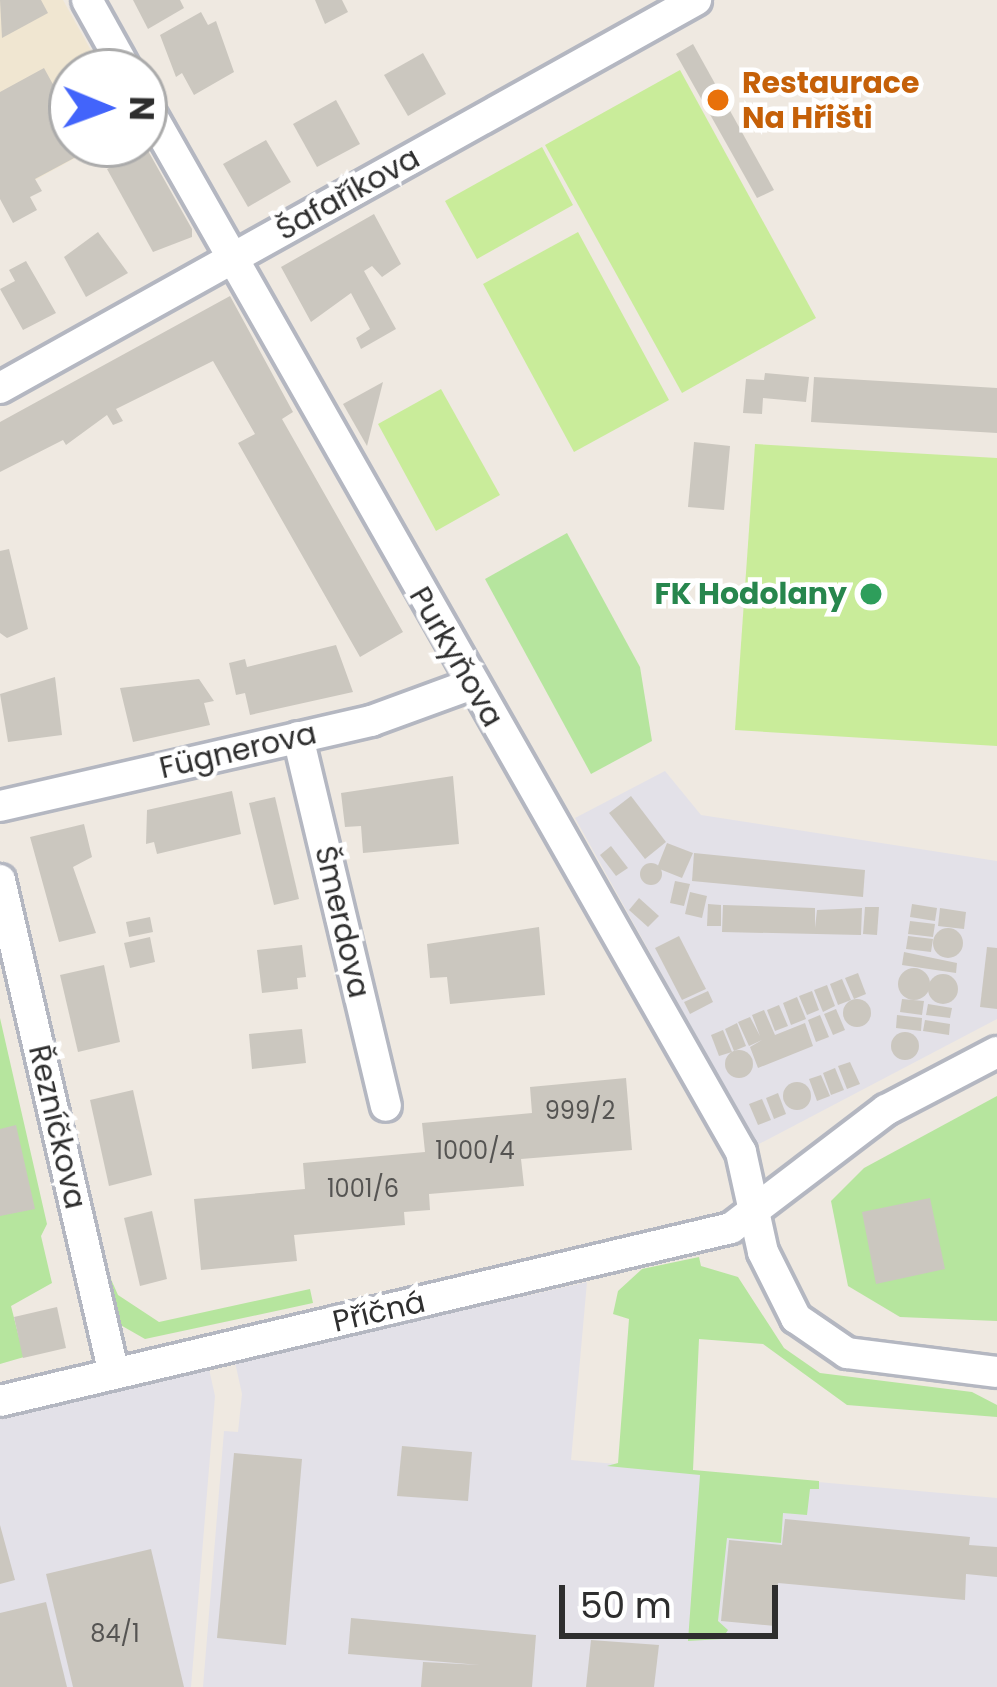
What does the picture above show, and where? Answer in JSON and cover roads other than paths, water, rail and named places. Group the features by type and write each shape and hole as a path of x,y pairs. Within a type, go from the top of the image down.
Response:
{"street":[{"path":"87,0 114,48"},
{"name":"Šafaříkova","path":"0,388 693,1"},
{"name":"Purkyňova","path":"168,145 741,1153 776,1282 796,1318 823,1340 886,1361 997,1372"},
{"name":"Fügnerova","path":"0,806 425,706 472,685"},
{"name":"Šmerdova","path":"298,737 386,1106"},
{"name":"Řezníčkova","path":"0,880 114,1374"},
{"name":"Příčná","path":"0,1401 710,1234 755,1216 886,1110 997,1052"}],"place":[{"name":"Restaurace Na Hřišti","path":"718,100"},
{"name":"FK Hodolany","path":"871,594"}]}
